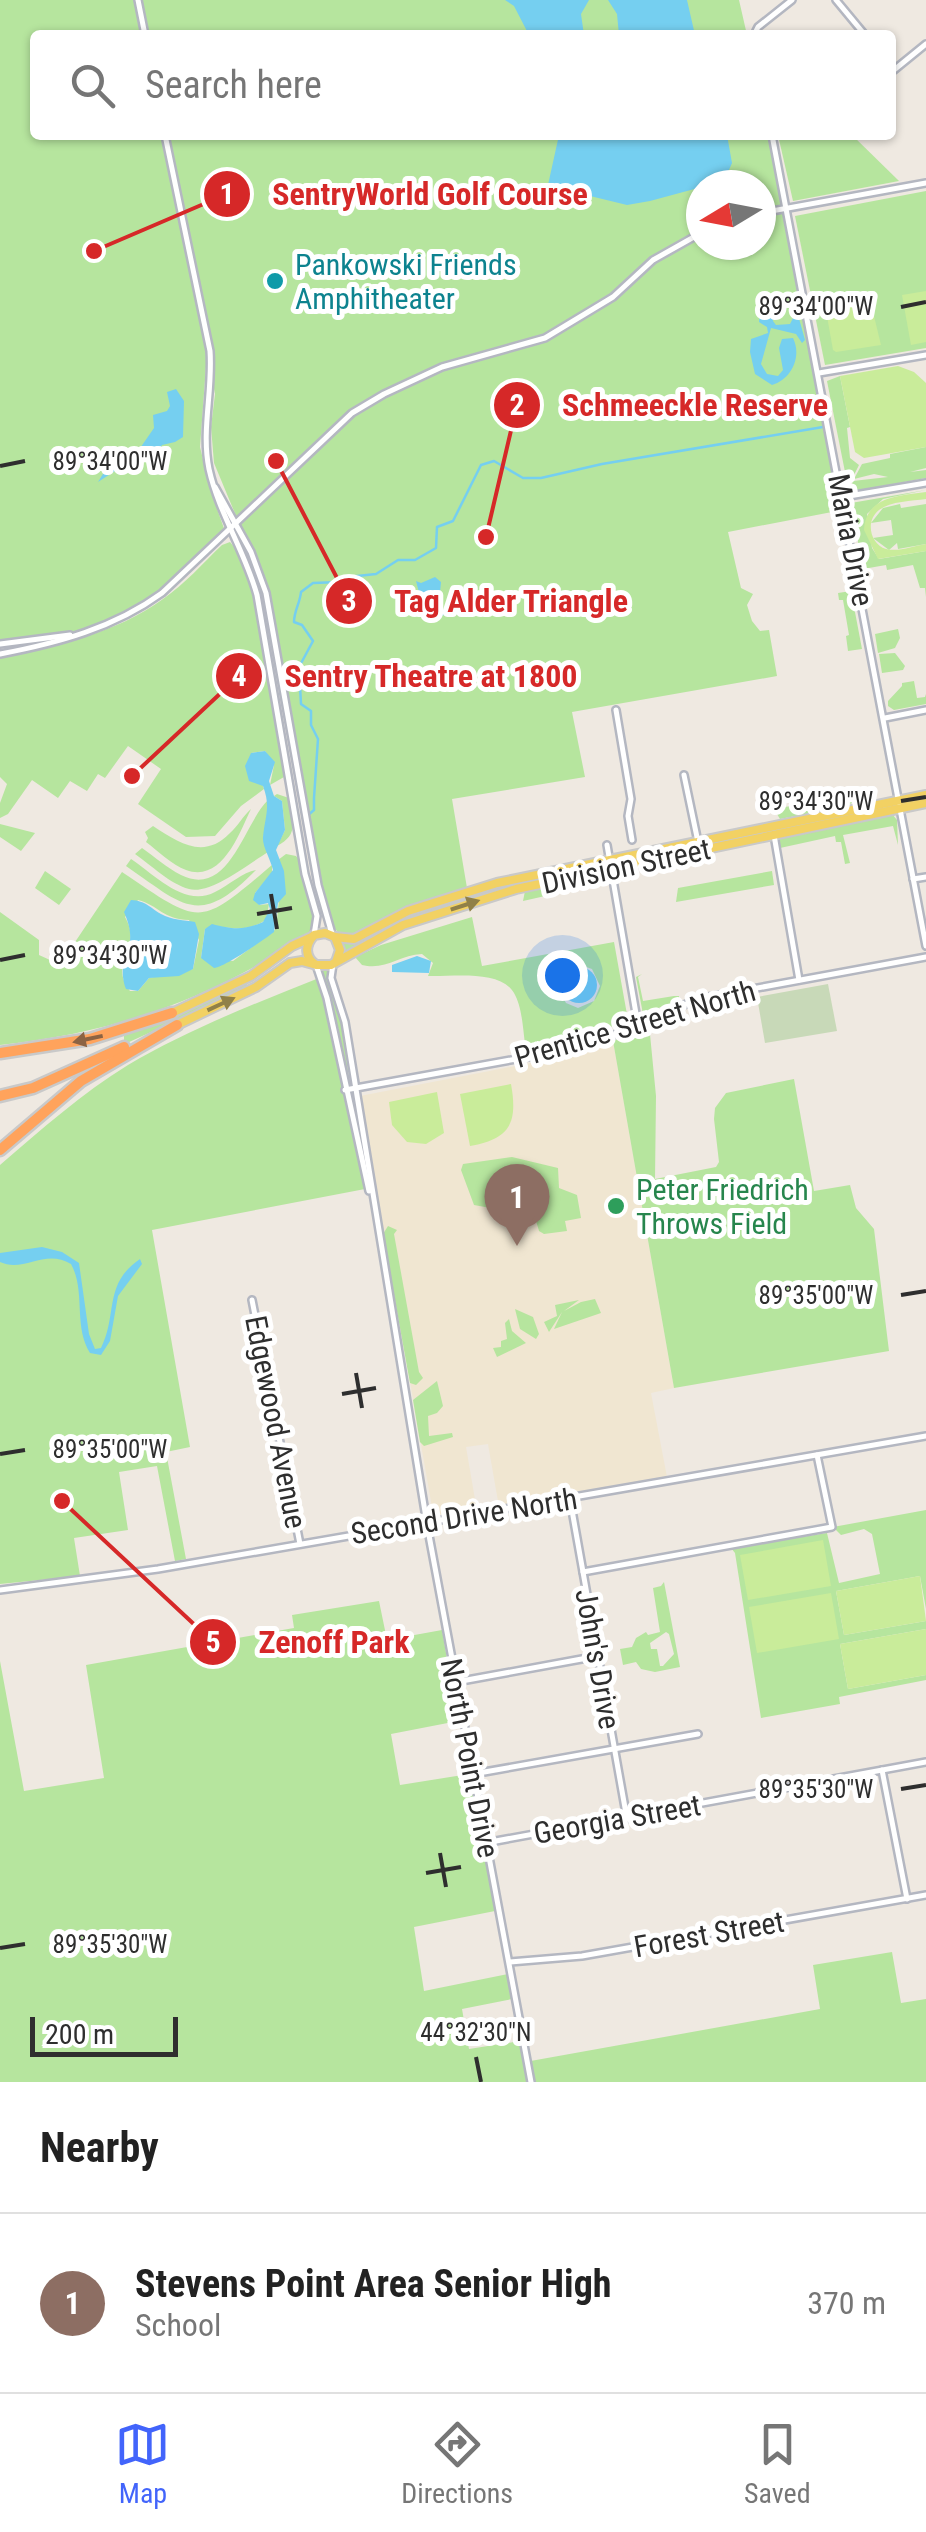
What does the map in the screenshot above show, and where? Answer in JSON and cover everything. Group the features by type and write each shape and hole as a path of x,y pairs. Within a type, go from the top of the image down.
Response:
{"highway":[{"path":"0,1053 90,1039 172,1013"},
{"path":"0,1096 33,1088 177,1024"},
{"path":"0,1150 81,1081 177,1024"}],"main road":[{"name":"Division Street","path":"334,935 354,939 396,916 455,896 899,804 926,795"},
{"name":"Division Street","path":"899,804 926,803"},
{"name":"Division Street","path":"335,963 404,925 610,864"},
{"path":"172,1013 251,976 292,946 313,936 334,935 340,950 335,963 290,963 256,987 177,1024"},
{"path":"313,936 307,950 314,964"}],"street":[{"path":"138,0 144,30"},
{"path":"756,30 792,0"},
{"path":"836,0 861,30"},
{"path":"896,65 926,44"},
{"path":"166,140 210,352 206,446 213,484 256,562 268,601 318,885 334,935"},
{"name":"Maria Drive","path":"773,140 926,946"},
{"path":"776,210 926,183"},
{"path":"0,654 82,633 151,601 352,414 442,367 546,338 613,297 653,260 686,241"},
{"path":"819,374 926,355"},
{"path":"843,497 926,482"},
{"path":"234,527 258,604 305,874 317,913 313,936"},
{"path":"0,644 82,633"},
{"path":"616,710 631,799 628,816 632,840"},
{"path":"883,718 926,710"},
{"path":"684,775 699,845"},
{"path":"773,830 798,980"},
{"path":"607,845 638,1027"},
{"path":"913,880 926,877"},
{"name":"Prentice Street North","path":"345,1090 566,1050 638,1027 703,998 926,957"},
{"name":"North Point Drive","path":"335,963 331,978 345,1022 456,1682 531,2082"},
{"name":"North Point Drive","path":"314,964 327,998 372,1197"},
{"name":"Edgewood Avenue","path":"252,1300 300,1544"},
{"name":"Second Drive North","path":"0,1590 125,1574 926,1436"},
{"path":"583,1572 832,1527 817,1455"},
{"name":"John's Drive","path":"570,1499 626,1818"},
{"path":"456,1682 598,1656"},
{"path":"473,1774 698,1734"},
{"name":"Georgia Street","path":"486,1843 926,1762"},
{"path":"882,1770 907,1899"},
{"name":"Forest Street","path":"509,1962 582,1956 926,1895"}],"shaded area":[{"path":"613,1041 674,1388 651,1393 667,1477 499,1507 488,1444 466,1447 477,1511 437,1517 433,1513 360,1096 567,1056"}],"green space":[{"path":"0,0 739,0 746,30 30,30 30,140 773,140 845,509 839,511 844,542 840,543 832,512 728,532 741,588 753,594 747,605 752,621 760,631 769,630 777,676 572,712 585,777 452,799 467,888 406,910 355,935 340,935 330,922 325,902 261,576 214,463 211,427 215,394 207,353 200,447 226,534 145,603 86,632 0,644"},
{"path":"779,140 857,140 899,181 793,201"},
{"path":"926,191 926,348 825,365 795,216"},
{"path":"926,291 926,342 911,345 902,295"},
{"path":"857,301 873,312 881,345 836,352 825,305"},
{"path":"898,366 914,372 926,383 926,447 864,458 855,452 840,376"},
{"path":"840,376 850,427 850,458 859,465 852,479 846,477 827,381"},
{"path":"926,447 926,468 910,472 926,470 926,478 849,492 853,481 888,477 874,474 854,479 862,464"},
{"path":"926,490 883,499 867,514 872,548 879,559 926,551 926,597 913,565 863,569 851,503"},
{"path":"926,492 926,499 895,503 879,510 871,526 876,542 886,549 926,544 926,551 878,559 864,530 871,510 886,500"},
{"path":"900,504 901,508 926,504 926,544 898,549 897,543 889,550 873,538 893,535 891,520 871,523 883,508"},
{"path":"230,542 242,561 260,618 284,777 270,785 274,765 265,751 251,753 264,789 241,806 215,836 186,837 138,804 161,769 128,746 105,778 98,774 87,791 70,781 58,798 32,780 8,814 0,818 0,803 7,784 0,777 0,656 64,642 125,621 171,593"},
{"path":"851,591 862,649 848,651 843,600 839,600 838,593"},
{"path":"898,629 900,638 895,648 878,653 875,634"},
{"path":"895,653 905,666 903,670 882,673 879,654"},
{"path":"914,681 917,698 926,694 926,704 894,710 888,706 902,683"},
{"path":"851,795 852,803 842,807 780,819 774,809"},
{"path":"274,796 289,798 293,826 289,837 277,846 285,830 282,801"},
{"path":"268,800 270,815 263,838 268,852 208,887 182,887 135,854 142,848 181,875 198,880 211,877 233,855"},
{"path":"251,809 235,843 210,869 186,870 146,842 145,832 153,826 182,843 211,846 230,833"},
{"path":"892,814 897,820 898,845 893,826 843,835 850,863 845,864 841,842 836,842 835,836 780,848 779,837"},
{"path":"0,824 35,833 21,851 0,837"},
{"path":"286,854 300,861 313,909 308,935 234,978 160,1010 84,1031 0,1045 0,912 39,940 39,955 50,960 60,954 65,957 122,872 169,903 199,912 229,900 272,865 272,873 255,893 259,905 269,904 266,920 248,928 205,929 201,958 233,961 276,929 278,860","holes":["138,900 173,918 189,920 199,940 193,969 149,978 138,991 130,991 122,971 131,938 125,917"]},
{"path":"131,859 171,888 193,896 215,892 256,870 220,899 191,905 163,892 126,866"},
{"path":"45,871 71,889 59,905 35,888"},
{"path":"772,871 774,885 676,902 678,888"},
{"path":"602,874 605,877 594,885 523,901 525,891"},
{"path":"500,886 511,887 389,928 343,956 342,942 356,942 400,918"},
{"path":"472,917 482,966 614,942 628,1020 580,1039 526,1050 519,1006 507,985 487,977 428,976 433,963 422,954 378,966 362,965 355,957","holes":["572,962 592,969 600,986 594,1001 578,1008 566,1003 557,987 561,972"]},
{"path":"329,968 328,979 341,1016 349,1079 337,1023 319,969"},
{"path":"642,974 638,977 643,1001 674,996 679,996 679,1000 643,1014 636,977"},
{"path":"319,978 365,1189 152,1230 190,1447 166,1452 186,1559 175,1561 157,1466 119,1472 128,1530 74,1538 80,1576 0,1584 0,1165 78,1100 128,1065 246,1007"},
{"path":"246,982 248,988 127,1043 124,1041 124,1033"},
{"path":"828,984 837,1031 765,1043 757,997"},
{"path":"649,1024 656,1096 655,1179 716,1167 719,1162 715,1108 726,1093 794,1079 814,1191 850,1185 856,1208 874,1229 889,1351 674,1388 613,1041 629,1034 637,1036"},
{"path":"511,1084 513,1109 508,1127 494,1139 470,1146 460,1094"},
{"path":"437,1092 444,1133 426,1144 407,1142 392,1125 389,1102"},
{"path":"512,1157 558,1168 559,1188 577,1195 581,1218 565,1221 567,1231 539,1231 532,1207 496,1209 474,1205 461,1170 463,1164"},
{"path":"388,1226 397,1230 394,1234 423,1378 416,1385 410,1383 383,1234"},
{"path":"595,1299 601,1313 554,1329 562,1312 549,1332 544,1322 557,1316 555,1305 579,1300 564,1311"},
{"path":"515,1309 533,1317 539,1334 536,1339 520,1329"},
{"path":"509,1319 512,1331 526,1343 497,1357 493,1348 501,1347 501,1341 507,1339 505,1323"},
{"path":"437,1381 443,1406 428,1416 429,1436 452,1433 453,1437 424,1446 413,1400"},
{"path":"926,1510 926,1609 920,1576 836,1591 844,1635 926,1621 926,1629 840,1644 848,1689 926,1675 926,1680 839,1697 840,1704 761,1718 735,1553 731,1548 827,1533 839,1583 880,1574 872,1534 864,1529 841,1535 833,1527"},
{"path":"823,1540 831,1586 748,1600 740,1555"},
{"path":"920,1576 926,1621 844,1635 836,1591"},
{"path":"664,1582 680,1667 655,1672 641,1669 636,1662 623,1665 620,1649 632,1647 636,1638 646,1632 660,1632 653,1588","holes":["666,1632 674,1654 660,1666 657,1649 651,1649 650,1643"]},
{"path":"831,1593 839,1639 757,1653 749,1607"},
{"path":"379,1601 387,1640 442,1630 458,1721 391,1734 400,1785 469,1774 495,1911 414,1927 424,1991 508,1974 512,1999 462,2009 469,2049 520,2041 525,2062 820,2009 813,1965 892,1952 901,2003 926,1999 926,2082 0,2082 0,1661 24,1791 104,1778 86,1665 294,1628 292,1615"},
{"path":"926,1629 926,1675 848,1689 840,1644"}],"water":[{"path":"505,0 589,0 581,14 583,30 526,30 514,6"},
{"path":"608,0 687,0 694,30 619,30 617,14"},
{"path":"558,140 728,140 732,163 729,170 686,170 686,191 627,205 586,195 555,208 546,194"},
{"path":"763,301 774,310 776,325 790,324 798,315 805,340 802,343 796,334 771,328 761,364 767,374 778,376 783,370 779,348 782,339 793,338 796,345 796,359 790,372 772,385 755,374 750,352 751,339 768,333 767,327 759,322 757,305"},
{"path":"176,389 184,401 183,437 162,445 155,457 143,459 141,468 115,471 98,482 106,469 136,454 154,428 153,415 167,411 170,406 167,392"},
{"path":"435,577 441,582 439,603 444,615 439,617 430,605 425,615 416,581"},
{"path":"265,751 275,762 269,781 274,796 282,801 285,830 276,850 284,871 286,894 278,903 274,932 235,959 214,968 201,958 205,929 212,924 238,928 256,925 263,922 270,909 268,903 259,905 253,900 273,870 263,841 267,800 263,786 249,781 245,766 251,753"},
{"path":"131,900 169,918 195,922 199,934 193,969 179,976 149,978 138,991 126,989 123,968 130,936 124,912"},
{"path":"417,956 431,961 429,973 392,972 392,965"},
{"path":"579,967 592,972 597,985 592,998 579,1003 566,998 561,985 566,972"},
{"path":"42,1247 62,1252 79,1263 89,1334 95,1349 101,1348 106,1335 121,1279 140,1259 142,1264 118,1296 110,1341 101,1355 90,1353 85,1343 78,1286 71,1264 52,1258 18,1265 0,1262 0,1253"}],"waterway":[{"path":"307,816 314,810 318,739 311,725 311,711 301,704 299,667 313,641 302,625 294,622 301,592 313,583 376,574 398,560 415,560 436,548 437,527 453,521 481,465 494,461 523,478 541,478 823,427"}],"place":[{"name":"SentryWorld Golf Course","path":"94,251"},
{"name":"Pankowski Friends Amphitheater","path":"275,281"},
{"name":"Tag Alder Triangle","path":"276,461"},
{"name":"Schmeeckle Reserve","path":"486,537"},
{"name":"Sentry Theatre at 1800","path":"132,776"},
{"name":"Peter Friedrich Throws Field","path":"616,1206"},
{"name":"Stevens Point Area Senior High","path":"517,1246"},
{"name":"Zenoff Park","path":"62,1501"}]}
